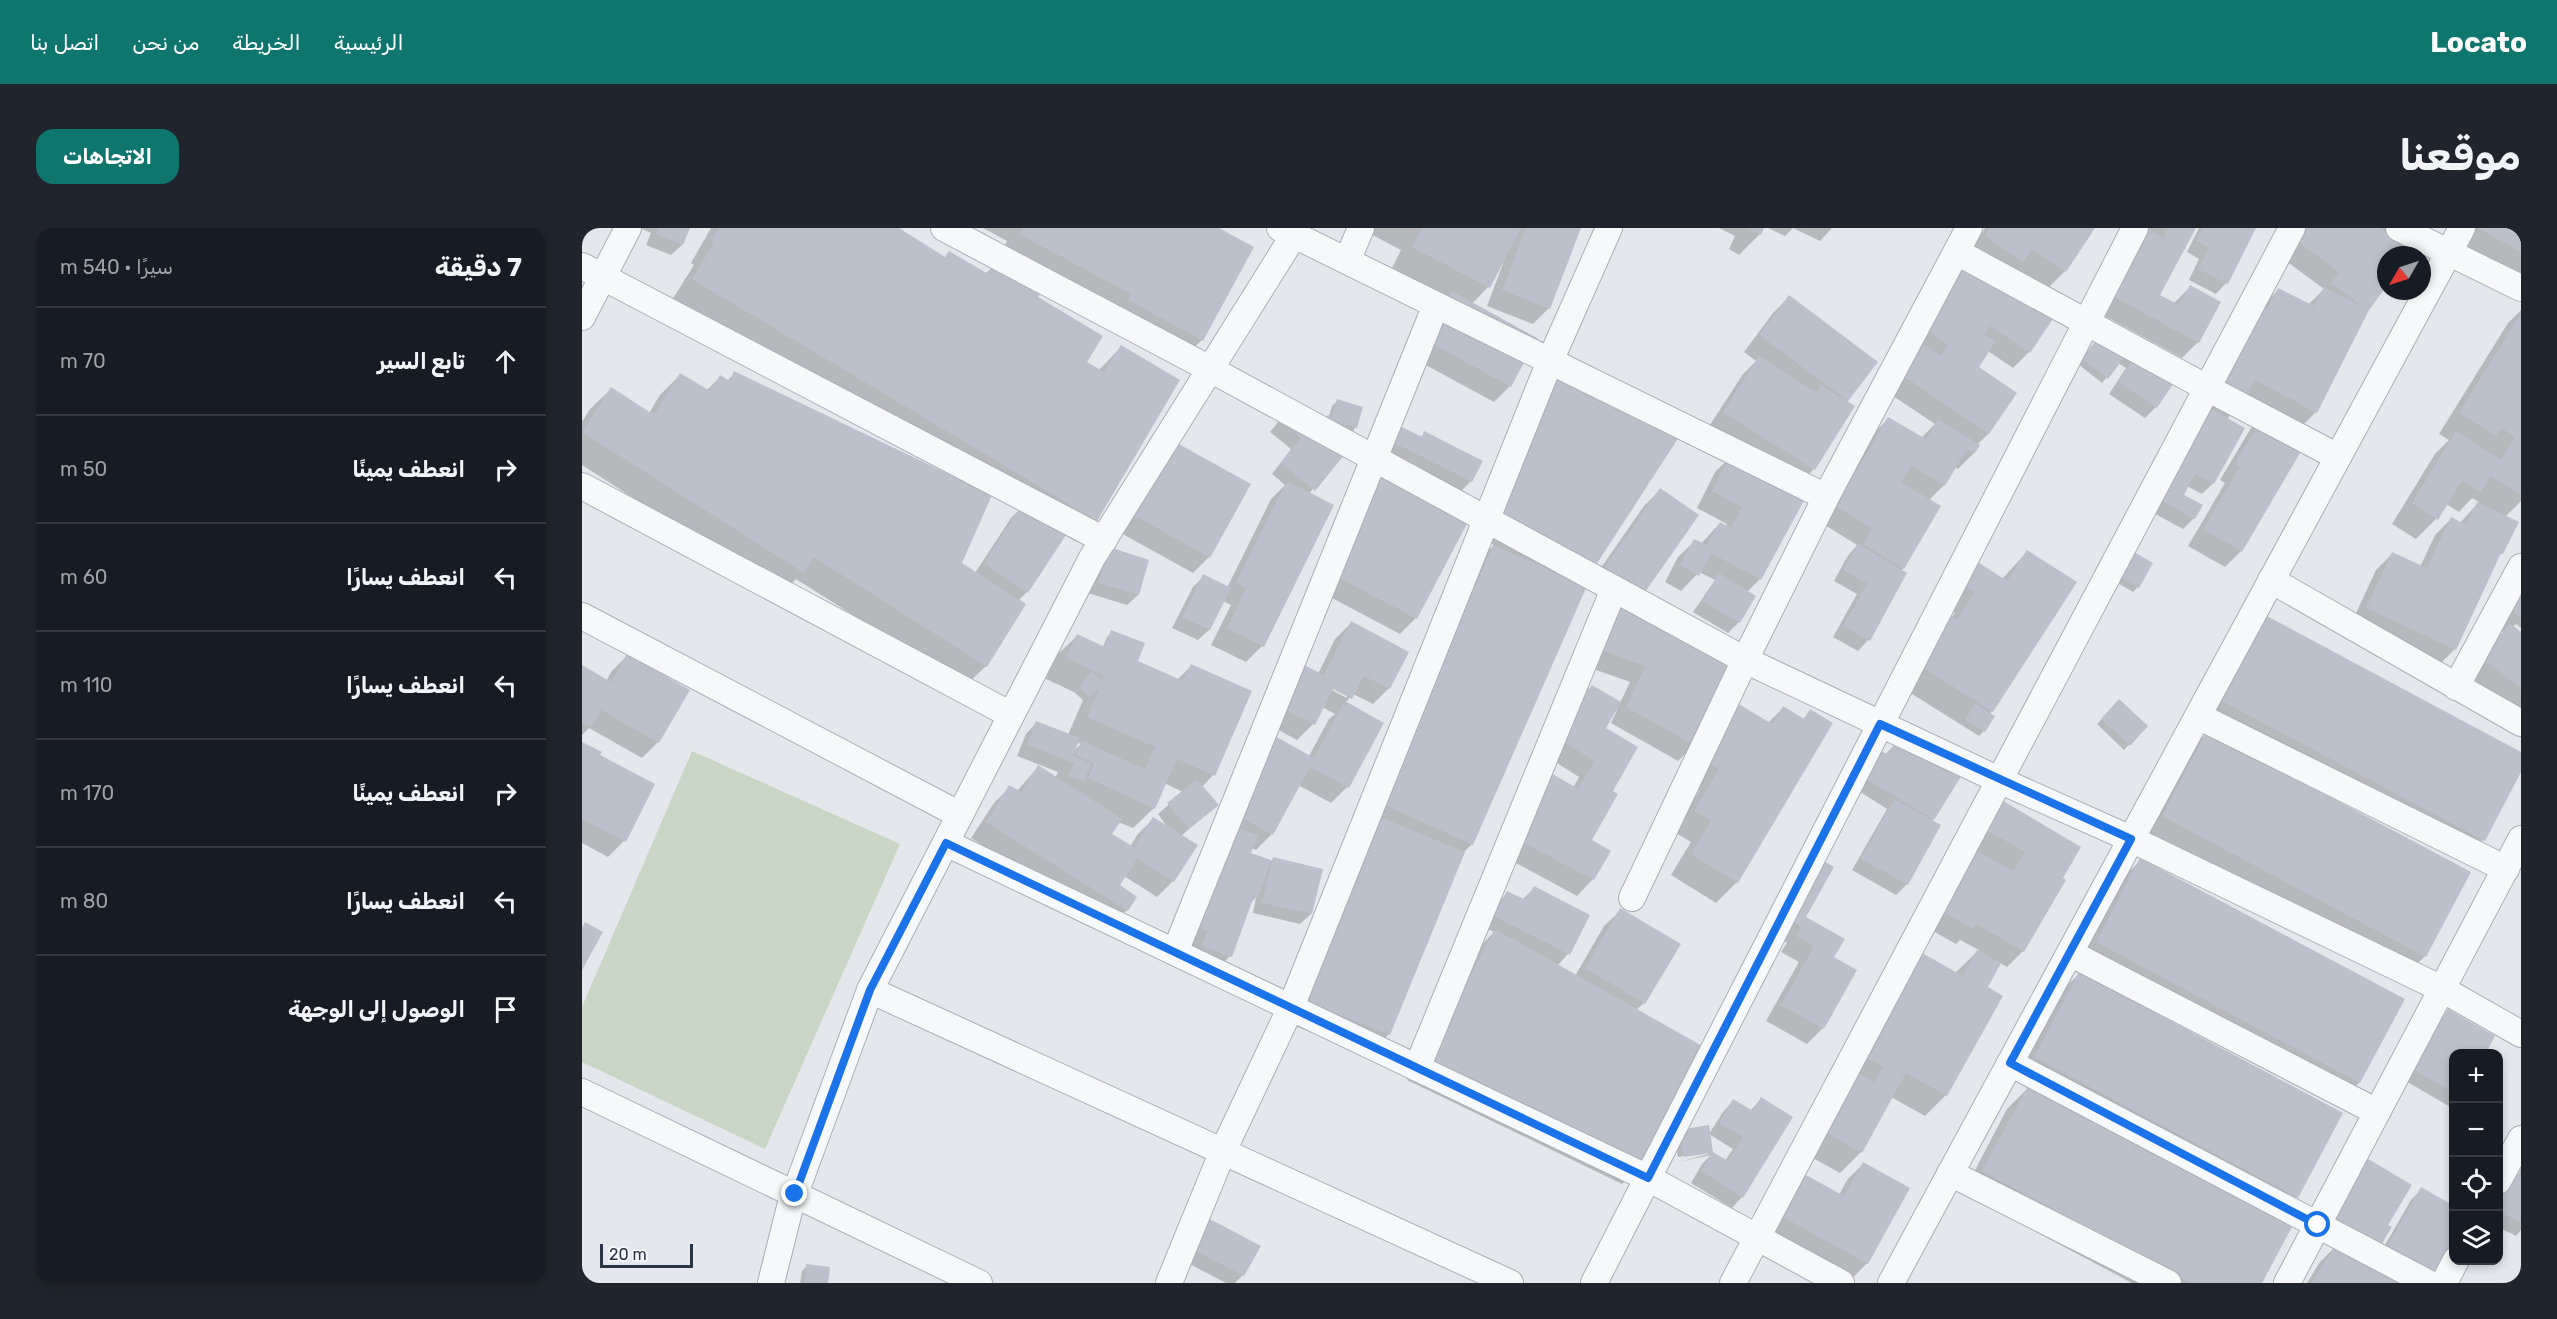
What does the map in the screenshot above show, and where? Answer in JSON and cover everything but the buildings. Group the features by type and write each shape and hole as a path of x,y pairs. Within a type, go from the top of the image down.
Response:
{"street":[{"path":"582,317 593,272 628,228"},
{"path":"944,228 1210,369 1745,660 1999,780 2131,839 2442,989 2521,1034"},
{"path":"1347,261 1361,228"},
{"path":"1169,1283 1223,1151 1291,1007 1550,361 1609,228"},
{"path":"1632,898 1745,660 1826,497 1969,228"},
{"path":"1594,1283 2134,228"},
{"path":"1733,1283 2292,228"},
{"path":"2399,228 2521,288"},
{"path":"1891,1283 2462,228"},
{"path":"771,1283 795,1194 870,990 1104,540 1210,369 1287,232 1826,497"},
{"path":"1957,252 2338,457"},
{"path":"593,272 1104,540"},
{"path":"1175,952 1376,459 1436,305"},
{"path":"582,486 1011,716"},
{"path":"2456,687 2521,567"},
{"path":"2271,580 2521,723"},
{"path":"1417,1068 1614,589"},
{"path":"582,616 960,815"},
{"path":"2198,716 2506,869"},
{"path":"2287,1283 2521,839"},
{"path":"946,843 1648,1178 1841,1283"},
{"path":"2070,953 2377,1112"},
{"path":"870,990 1510,1283"},
{"path":"2010,1063 2428,1283"},
{"path":"582,1092 795,1194 965,1280"},
{"path":"2503,1173 2521,1139"},
{"path":"1950,1173 2168,1283"},
{"path":"2444,1283 2453,1265"}],"green space":[{"path":"692,751 900,844 765,1149 582,1062 582,1007"}],"route":[{"path":"795,1194 870,990 946,843 1648,1178 1880,724 2131,839 2010,1063 2318,1225"}]}
